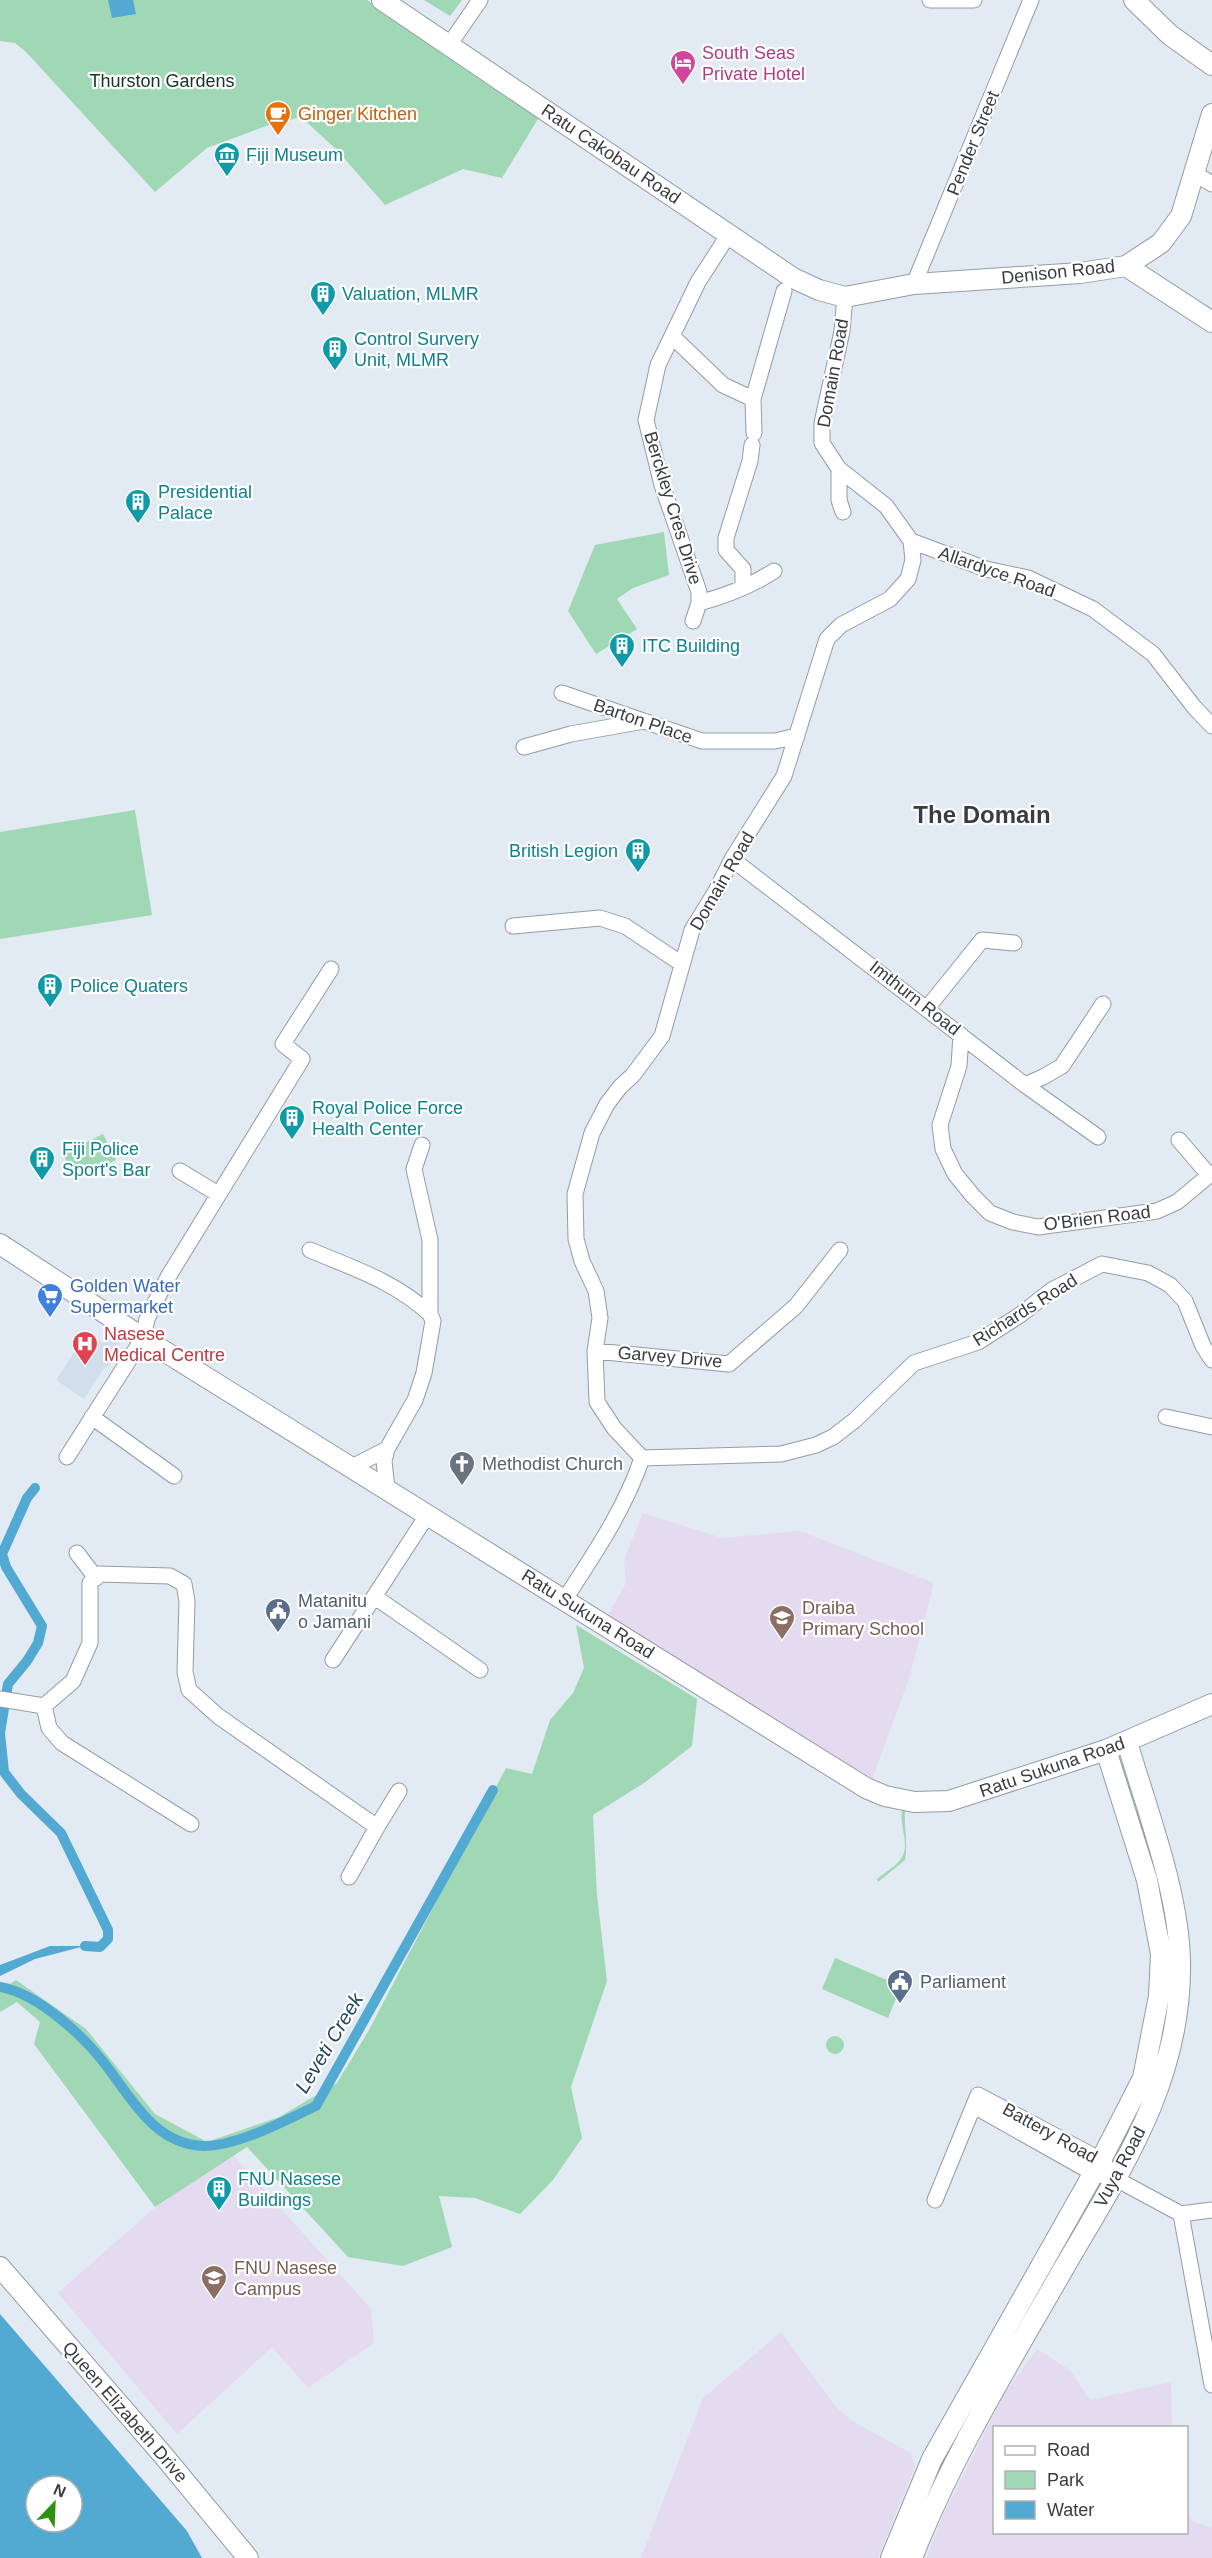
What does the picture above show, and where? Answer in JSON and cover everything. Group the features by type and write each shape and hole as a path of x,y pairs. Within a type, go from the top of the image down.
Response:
{"main road":[{"name":"Ratu Cakobau Road","path":"382,0 793,278 819,290 845,297"},
{"path":"1134,0 1170,34 1212,65"},
{"name":"Denison Road","path":"845,297 914,285 1080,273 1126,266 1161,243 1181,216 1212,114"},
{"path":"1126,266 1212,322"},
{"name":"Ratu Sukuna Road","path":"0,1244 143,1338 866,1788 885,1796 914,1802 949,1802 1127,1743 1212,1704"},
{"name":"Vuya Road","path":"912,2558 956,2458 1116,2179 1161,2086 1171,2049 1180,1983 1176,1917 1127,1743"},
{"name":"Vuya Road","path":"891,2558 938,2449 1097,2167 1143,2078 1156,2015 1161,1954 1147,1880 1106,1750"},
{"name":"Queen Elizabeth Drive","path":"0,2267 163,2455 248,2558"}],"street":[{"path":"449,45 480,0"},
{"path":"930,0 974,0"},
{"name":"Pender Street","path":"914,285 1031,0"},
{"path":"1194,173 1212,184"},
{"name":"Berckley Cres Drive","path":"693,621 699,603 699,592 662,485 646,420 658,365 698,282 729,234"},
{"path":"743,587 743,569 726,550 726,538 745,481 753,439 753,399 784,291"},
{"name":"Domain Road","path":"642,1458 614,1428 597,1402 595,1351 600,1318 596,1291 582,1261 576,1239 574,1194 592,1133 607,1104 644,1062 662,1036 692,930 732,859 784,776 827,639 841,625 890,598 908,579 913,560 911,541 886,506 839,469 822,443 822,423 842,331 845,297"},
{"path":"672,336 723,385 753,399"},
{"path":"839,469 839,500 843,512"},
{"name":"Allardyce Road","path":"911,541 986,568 1028,578 1093,609 1153,654 1194,707 1212,726"},
{"path":"699,603 727,595 761,580 774,571"},
{"name":"Barton Place","path":"562,693 702,741 775,741 797,736"},
{"path":"524,747 571,734 644,721"},
{"name":"Imthurn Road","path":"732,859 928,1007 1025,1085 1098,1137"},
{"path":"513,926 600,918 625,926 682,964"},
{"path":"928,1007 982,940 1014,943"},
{"path":"67,1457 143,1338 147,1319 168,1277 302,1059 284,1044 331,969"},
{"path":"1025,1085 1062,1066 1103,1004"},
{"name":"O'Brien Road","path":"961,1035 959,1066 940,1125 943,1149 955,1174 990,1213 1013,1222 1038,1227 1157,1211 1178,1202 1211,1174"},
{"path":"1179,1140 1211,1174"},
{"path":"387,1489 384,1461 387,1449 415,1400 424,1373 433,1321 430,1314 430,1240 414,1169 422,1145"},
{"path":"180,1171 218,1194"},
{"path":"310,1250 384,1280 411,1297 430,1314"},
{"name":"Garvey Drive","path":"595,1351 729,1364 796,1306 840,1250"},
{"name":"Richards Road","path":"642,1458 781,1454 816,1445 833,1437 855,1420 914,1364 978,1342 1000,1329 1052,1290 1102,1264 1148,1273 1170,1286 1185,1301 1203,1346 1212,1360"},
{"path":"92,1417 174,1476"},
{"path":"1166,1417 1212,1427"},
{"path":"352,1467 387,1449"},
{"path":"565,1599 596,1552 633,1485 642,1458"},
{"path":"333,1660 428,1514"},
{"path":"77,1553 96,1578"},
{"path":"7,1700 44,1706 73,1681 90,1643 90,1583 99,1574 170,1576 184,1584 187,1600 185,1672 189,1690 218,1716 377,1827"},
{"path":"375,1597 480,1670"},
{"path":"44,1706 49,1728 62,1743 191,1824"},
{"path":"350,1877 399,1791"},
{"name":"Battery Road","path":"935,2200 976,2101 1181,2214"},
{"path":"1212,2210 1181,2214 1212,2385"}],"shaded area":[{"name":"Nasese Medical Centre","path":"92,1335 103,1343 108,1336 119,1344 110,1357 113,1359 84,1399 56,1380 83,1339 87,1342"},
{"name":"Draiba Primary School","path":"643,1513 722,1538 800,1531 934,1583 909,1679 871,1782 615,1622 608,1615 626,1583 624,1560"},
{"name":"FNU Nasese Campus","path":"232,2154 371,2309 374,2343 308,2388 272,2347 177,2434 58,2293 152,2210"},
{"path":"781,2332 835,2406 852,2421 911,2453 915,2467 878,2558 641,2558 703,2398"},
{"path":"1037,2349 1070,2370 1090,2400 1171,2382 1172,2426 993,2426 993,2534 1188,2534 1188,2511 1192,2521 1212,2528 1212,2558 926,2558 944,2513 1005,2393"}],"green space":[{"name":"Thurston Gardens","path":"0,0 367,0 541,114 502,178 463,169 385,205 337,150 301,117 266,126 207,148 155,192 26,52 15,43 0,41"},
{"path":"424,0 462,0 450,16"},
{"path":"664,532 669,575 633,588 617,599 637,629 596,654 568,611 595,545"},
{"path":"135,810 152,915 0,939 0,832"},
{"path":"103,1134 116,1160 76,1180 63,1154"},
{"path":"576,1625 697,1699 692,1746 644,1783 593,1815 597,1895 607,1981 571,2087 582,2138 553,2180 520,2214 475,2198 439,2196 452,2247 403,2266 348,2257 247,2147 155,2207 34,2044 40,2022 17,2002 0,2012 0,1990 16,1980 86,2029 155,2114 207,2142 279,2117 337,2083 369,2030 506,1768 532,1774 550,1720 573,1693 584,1668"},
{"path":"902,1810 905,1811 905,1860 878,1882 877,1879 897,1863 904,1852"},
{"path":"835,1958 901,1986 888,2018 822,1989"},
{"path":"831,2036 839,2036 844,2041 842,2052 831,2054 826,2049 826,2041"}],"water":[{"path":"108,0 133,0 136,14 112,18"},
{"path":"50,1946 85,1946 35,1959 0,1976 0,1965"},
{"path":"0,2314 187,2531 202,2558 0,2558"}],"waterway":[{"path":"35,1488 27,1498 2,1554 6,1567 42,1626 38,1643 8,1684 0,1733 4,1772 21,1794 61,1833 108,1930 108,1939 100,1947 85,1946"},
{"name":"Leveti Creek","path":"0,1987 30,1998 60,2018 87,2043 147,2119 172,2138 187,2144 204,2146 218,2145 247,2137 316,2106 493,1790"}],"place":[{"name":"South Seas Private Hotel","path":"683,86"},
{"name":"Ginger Kitchen","path":"278,137"},
{"name":"Fiji Museum","path":"227,178"},
{"name":"Valuation, MLMR","path":"323,317"},
{"name":"Control Survery Unit, MLMR","path":"335,372"},
{"name":"Presidential Palace","path":"138,525"},
{"name":"ITC Building","path":"622,669"},
{"name":"British Legion","path":"638,874"},
{"name":"Police Quaters","path":"50,1009"},
{"name":"Royal Police Force Health Center","path":"292,1141"},
{"name":"Fiji Police Sport's Bar","path":"42,1182"},
{"name":"Golden Water Supermarket","path":"50,1319"},
{"name":"Nasese Medical Centre","path":"85,1367"},
{"name":"Methodist Church","path":"462,1487"},
{"name":"Matanitu o Jamani","path":"278,1634"},
{"name":"Draiba Primary School","path":"782,1641"},
{"name":"Parliament","path":"900,2005"},
{"name":"FNU Nasese Buildings","path":"219,2212"},
{"name":"FNU Nasese Campus","path":"214,2301"}],"district":[{"name":"The Domain","path":"982,814"}]}
